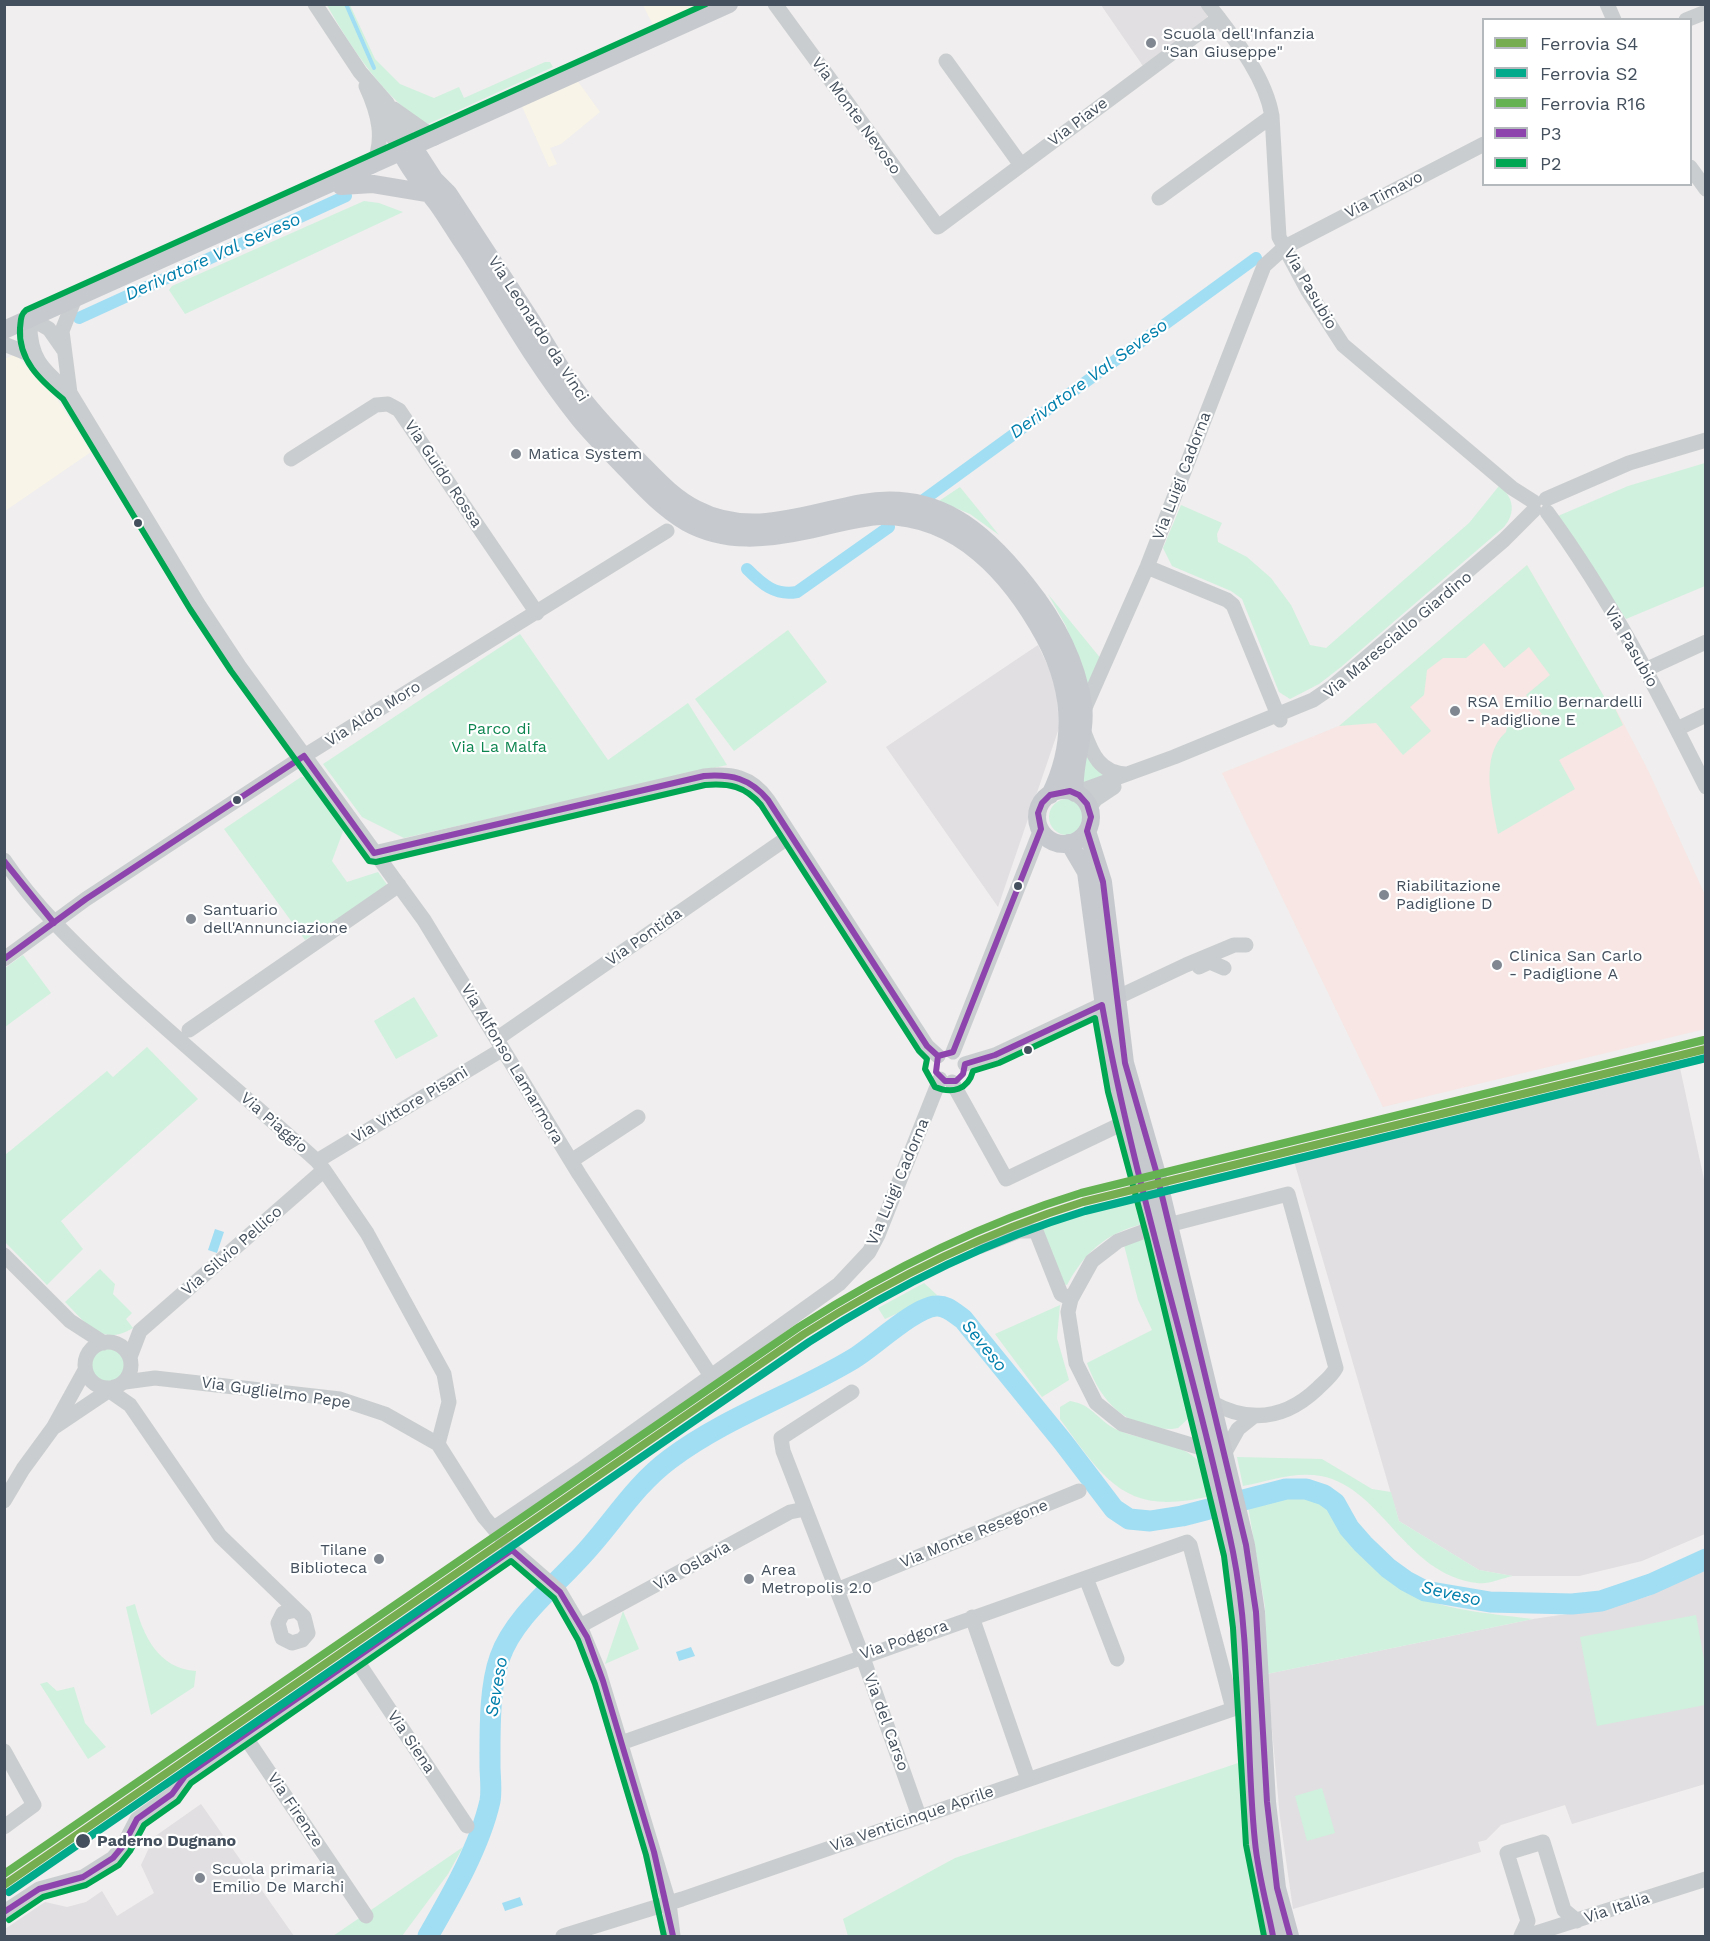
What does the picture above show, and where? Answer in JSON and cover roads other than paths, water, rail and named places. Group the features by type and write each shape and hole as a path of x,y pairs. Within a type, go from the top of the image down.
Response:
{"main road":[{"path":"4,330 408,151 729,4"},
{"name":"Via Leonardo da Vinci","path":"408,151 427,193 437,204 578,418 654,499 671,513 709,532 744,539 782,536 870,518 895,517 933,524 966,540 981,553 1035,621 1056,661 1063,683 1070,724 1061,763 1050,795"},
{"name":"Via Leonardo da Vinci","path":"408,151 448,194 575,389 607,427 664,487 696,509 726,521 743,524 778,521 876,501 918,504 957,517 990,542 1049,614 1078,678 1084,710 1084,732 1076,765 1075,793"},
{"path":"318,189 365,184 427,193"},
{"path":"1065,790 1075,793 1089,808 1090,822 1086,831 1079,839 1069,843 1050,840 1041,829 1038,813 1042,802 1050,795 1065,790"},
{"path":"1086,831 1103,882 1116,1082 1168,1230 1211,1402 1216,1452 1232,1517 1241,1605 1255,1844 1273,1936"},
{"path":"1069,843 1086,872 1109,1001"},
{"path":"1168,1230 1203,1431 1216,1452"},
{"path":"1247,1706 1267,1802 1276,1877 1290,1936"}],"street":[{"path":"315,4 360,72 387,103 435,138"},
{"name":"Via Monte Nevoso","path":"775,4 938,227"},
{"name":"Via Pasubio","path":"1208,4 1255,73 1272,116 1278,229 1308,291 1343,345 1512,488 1541,507 1607,604 1677,729 1706,788"},
{"path":"1691,18 1706,12"},
{"name":"Via Piave","path":"938,227 1219,18"},
{"path":"946,61 1021,165"},
{"path":"360,72 372,98 408,151"},
{"path":"372,98 380,142 372,166"},
{"path":"387,103 408,151"},
{"path":"1159,198 1272,116"},
{"name":"Via Timavo","path":"1285,247 1482,145"},
{"path":"1692,170 1706,189"},
{"name":"Via Luigi Cadorna","path":"1084,710 1147,567 1264,266 1285,247"},
{"path":"70,393 63,350 64,323 75,298"},
{"path":"63,350 49,329 30,318 29,332 34,356 48,375 70,393"},
{"path":"4,344 34,356"},
{"name":"Via Alfonso Lamarmora","path":"70,393 198,604 304,756 399,885 571,1161 711,1377"},
{"name":"Via Guido Rossa","path":"291,459 376,405 388,404 399,410 537,613"},
{"path":"1541,507 1629,463 1706,440"},
{"path":"1541,507 1631,469 1706,446"},
{"name":"Via Maresciallo Giardino","path":"1089,808 1096,799 1118,784 1279,718 1313,700 1332,687 1541,507"},
{"name":"Via Aldo Moro","path":"4,959 86,899 304,756 667,531"},
{"path":"1147,567 1227,600 1233,605 1279,718"},
{"path":"1645,670 1706,642"},
{"path":"1677,729 1706,715"},
{"name":"Via Maresciallo Giardino","path":"1075,793 1279,718"},
{"path":"1084,732 1097,762 1112,772 1126,774"},
{"path":"374,853 722,774 743,778 761,790 927,1046 945,1054 960,1055 965,1064 961,1077 946,1081"},
{"path":"1041,829 945,1054 934,1070 946,1081 1006,1179 1115,1127"},
{"name":"Via Pontida","path":"500,1044 789,836"},
{"name":"Via Piaggio","path":"4,860 54,923 176,1039 321,1166 375,1246 444,1374 449,1402 438,1444"},
{"path":"189,1030 399,885"},
{"path":"965,1064 995,1055 1133,988 1234,945 1246,945"},
{"path":"1133,988 1144,992 1210,962 1224,968"},
{"name":"Via Vittore Pisani","path":"321,1166 500,1044"},
{"name":"Via Luigi Cadorna","path":"494,1528 821,1299 856,1267 879,1235 946,1081"},
{"path":"571,1161 638,1117"},
{"name":"Via Silvio Pellico","path":"106,1343 140,1331 321,1166"},
{"path":"1288,1194 1336,1368 1297,1407 1253,1417 1216,1452 1122,1424 1096,1403 1076,1363 1068,1312 1071,1299 1085,1272 1108,1246 1127,1237 1168,1230 1288,1194"},
{"path":"981,1246 1019,1231 1036,1231 1061,1294 1071,1299"},
{"path":"4,1255 70,1321 106,1343 122,1347 126,1380"},
{"path":"70,1321 93,1382 126,1380"},
{"name":"Via Silvio Pellico","path":"140,1331 126,1380 130,1405 220,1536 275,1592 288,1612"},
{"path":"4,1501 23,1469 53,1428 94,1347 106,1343"},
{"path":"53,1428 126,1380"},
{"name":"Via Guglielmo Pepe","path":"126,1380 284,1391 348,1401 385,1414 438,1444 494,1528 512,1550 560,1592 580,1626 599,1672 621,1743 669,1903 673,1936"},
{"name":"Via del Carso","path":"852,1392 781,1438 783,1451 862,1655 919,1816"},
{"path":"1211,1402 1226,1410 1253,1417"},
{"path":"1183,1441 1195,1439 1203,1431"},
{"name":"Via Monte Resegone","path":"837,1590 1079,1491"},
{"name":"Via Oslavia","path":"580,1626 790,1512 805,1509"},
{"name":"Via Podgora","path":"621,1743 862,1655 1188,1542 1247,1706"},
{"path":"4,1912 39,1890 90,1874 112,1858 145,1812 172,1794 185,1776 512,1550"},
{"path":"1086,1578 1117,1659"},
{"path":"972,1617 1028,1779"},
{"name":"Via Siena","path":"355,1658 467,1826"},
{"name":"Via Venticinque Aprile","path":"563,1936 669,1903 1247,1706"},
{"name":"Via Firenze","path":"244,1735 366,1916"},
{"path":"4,1751 34,1805 4,1827"},
{"path":"1521,1936 1528,1921 1507,1853 1543,1842 1564,1910 1577,1921"},
{"name":"Via Italia","path":"1527,1936 1706,1879"}],"water":[{"path":"215,1229 224,1232 217,1253 208,1250"},
{"path":"691,1647 695,1656 679,1661 676,1652"},
{"path":"520,1897 523,1905 505,1911 502,1903"}],"waterway":[{"path":"346,4 374,68"},
{"name":"Derivatore Val Seveso","path":"79,318 346,196"},
{"name":"Derivatore Val Seveso","path":"922,501 1256,258"},
{"name":"Derivatore Val Seveso","path":"747,569 769,588 782,592 797,592 889,527"},
{"name":"Seveso","path":"428,1936 464,1870 485,1818 491,1797 490,1724 496,1669 506,1643 523,1618 588,1549 644,1482 670,1459 691,1444 737,1418 853,1359 906,1320 927,1308 944,1307 963,1319 1114,1509 1129,1519 1150,1521 1182,1516 1286,1489 1306,1489 1324,1495 1335,1503 1349,1528 1363,1544 1388,1568 1406,1581 1425,1591 1490,1602 1572,1604 1601,1601 1651,1584 1706,1559"}],"rail line":[{"name":"R16","path":"4,1874 799,1327 866,1286 936,1250 1007,1219 1081,1193 1704,1040"},
{"name":"S4","path":"4,1885 804,1334 871,1294 939,1259 1010,1228 1083,1202 1706,1049"},
{"name":"S2","path":"9,1892 809,1342 875,1302 942,1267 1012,1236 1085,1211 1706,1058"}],"place":[{"name":"Scuola dell'Infanzia \"San Giuseppe\"","path":"1151,43"},
{"name":"Matica System","path":"516,454"},
{"name":"RSA Emilio Bernardelli - Padiglione E","path":"1455,711"},
{"name":"Riabilitazione Padiglione D","path":"1384,895"},
{"name":"Santuario dell'Annunciazione","path":"191,919"},
{"name":"Clinica San Carlo - Padiglione A","path":"1497,965"},
{"name":"Tilane Biblioteca","path":"379,1559"},
{"name":"Area Metropolis 2.0","path":"749,1579"},
{"name":"Paderno Dugnano","path":"83,1841"},
{"name":"Scuola primaria Emilio De Marchi","path":"200,1878"}],"park label":[{"name":"Parco di Via La Malfa","path":"499,738"}]}
